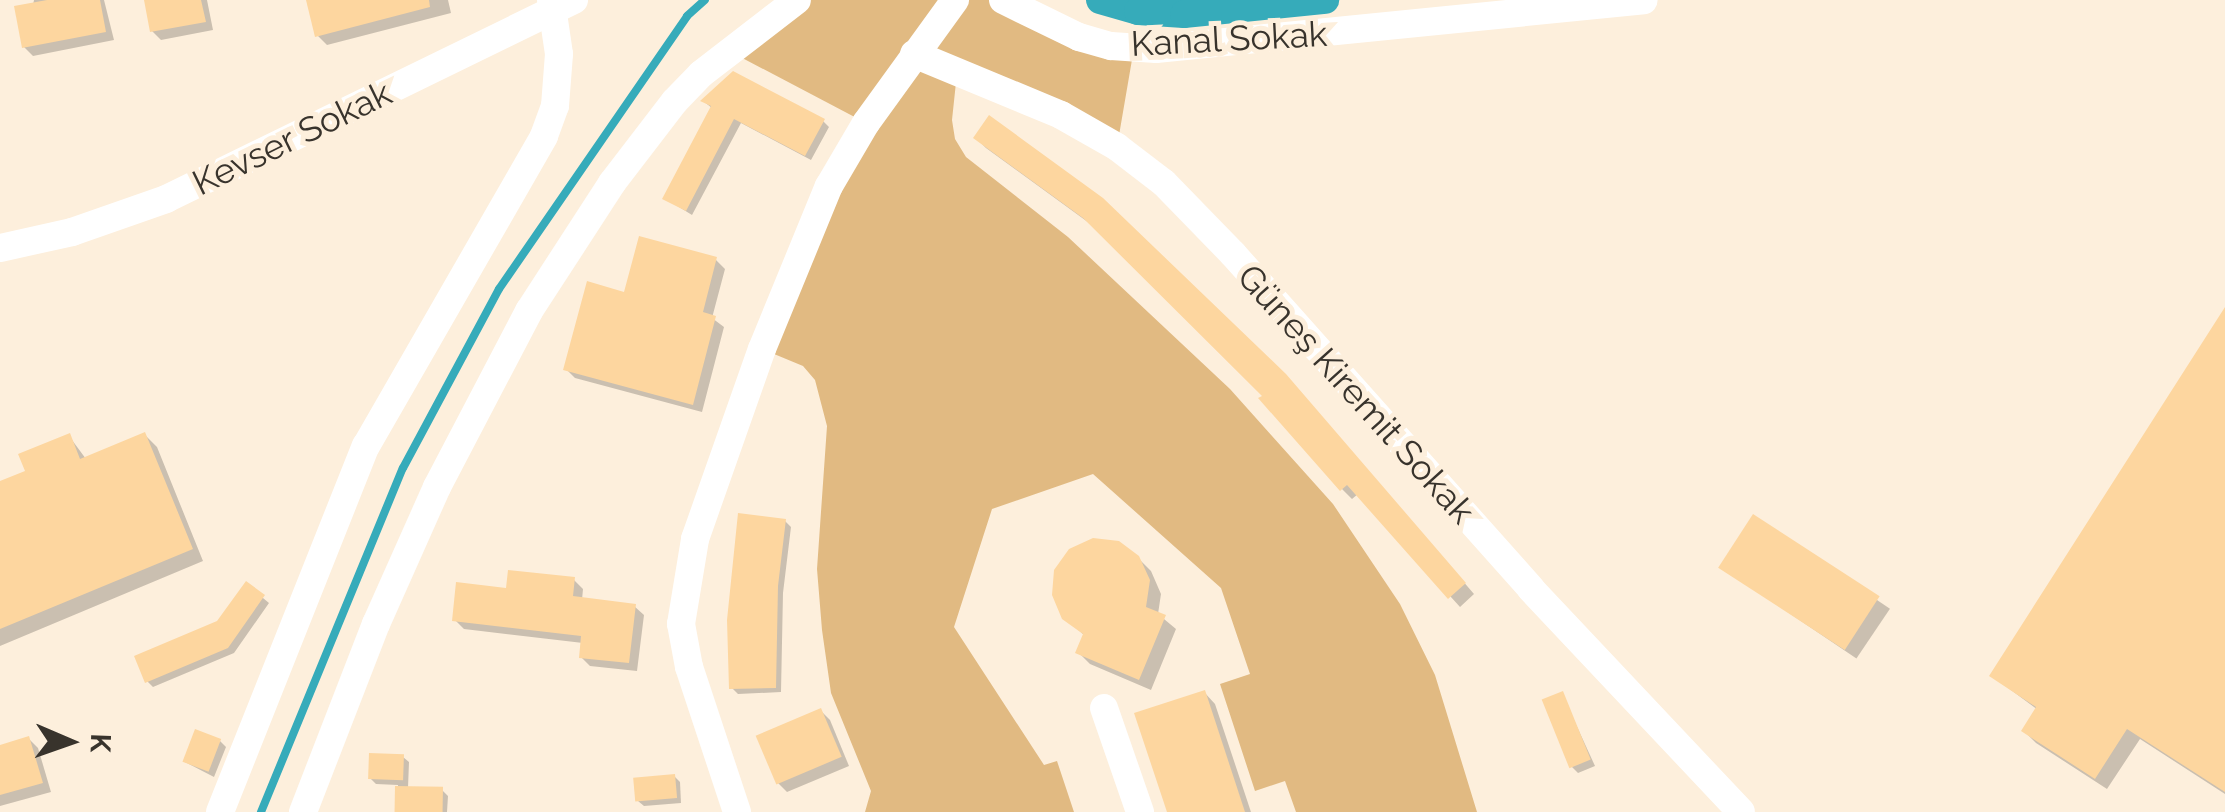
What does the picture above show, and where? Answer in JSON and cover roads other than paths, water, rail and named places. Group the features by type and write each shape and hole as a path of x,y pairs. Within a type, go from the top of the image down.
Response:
{"street":[{"path":"303,812 376,624 437,487 529,311 612,184 675,101 701,74 797,0"},
{"name":"Kanal Sokak","path":"1002,0 1079,36 1111,46 1156,49 1644,0"},
{"path":"737,812 689,666 681,624 685,581 762,349 811,225 847,151 950,2"},
{"path":"220,812 366,446 544,136 555,106 559,4"},
{"name":"Kevser Sokak","path":"0,248 72,232 166,199 559,4"},
{"name":"Güneş Kiremit Sokak","path":"914,54 1061,115 1117,147 1164,183 1233,254 1508,564 1741,812"},
{"path":"1104,708 1140,812"}],"waterway":[{"path":"261,812 403,468 499,289 687,16 705,0"},
{"path":"1100,0 1138,11 1184,14 1325,0"}]}
